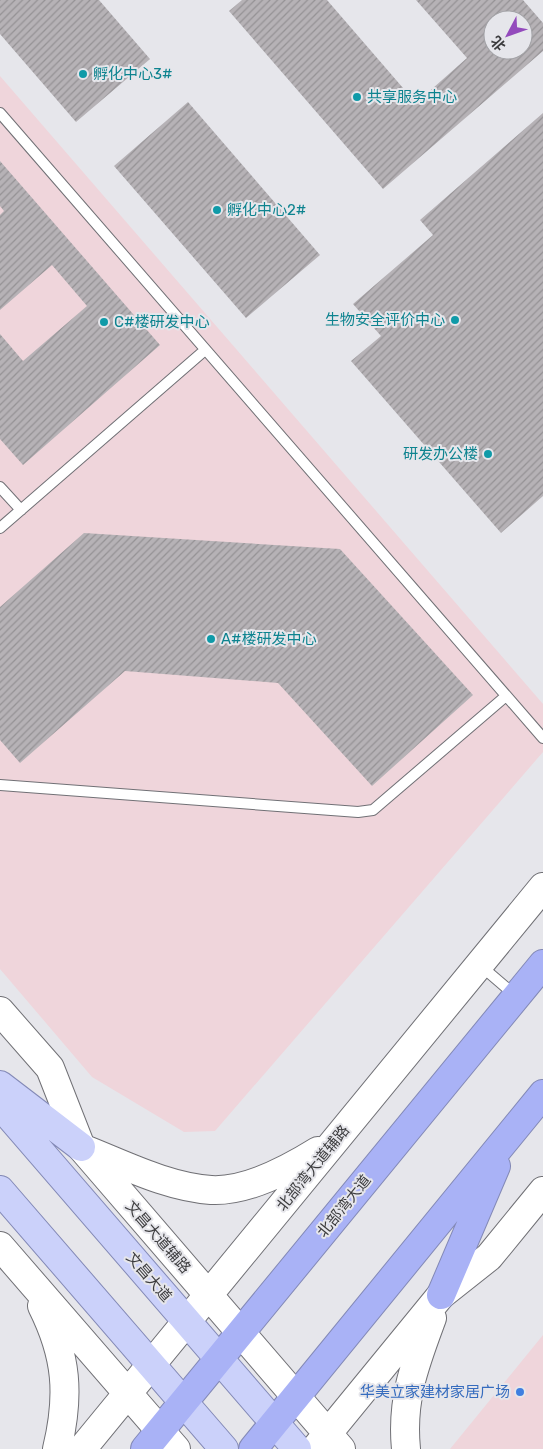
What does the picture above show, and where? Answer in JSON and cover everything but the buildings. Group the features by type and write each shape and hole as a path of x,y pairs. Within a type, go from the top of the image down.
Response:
{"highway":[{"name":"北部湾大道","path":"160,1443 184,1402 543,964"},
{"path":"253,1449 543,1094"},
{"path":"441,1295 509,1136"}],"main road":[{"path":"0,1085 80,1147"},
{"name":"文昌大道","path":"0,1105 297,1449"},
{"path":"0,1190 224,1449"}],"street":[{"name":"北部湾大道辅路","path":"82,1449 543,887"},
{"name":"文昌大道辅路","path":"0,1011 50,1068 80,1147 296,1396 328,1444"},
{"path":"80,1147 170,1182 212,1190 240,1186 286,1171 334,1141"},
{"path":"328,1444 441,1295 489,1257 543,1191"},
{"path":"0,1246 128,1394 160,1443"},
{"path":"28,1278 55,1332 65,1376 65,1416 57,1449"},
{"path":"406,1449 404,1428 409,1382 441,1295"}],"lane":[{"path":"0,113 543,738"},
{"path":"0,528 205,350"},
{"path":"0,486 20,510"},
{"path":"0,785 358,812 373,810 506,696"},
{"path":"479,965 516,996"}],"shaded area":[{"path":"0,76 543,704 543,752 215,1131 184,1132 92,1077 0,969"},
{"name":"华美立家建材家居广场","path":"543,1335 543,1449 450,1449"}],"place":[{"name":"孵化中心3#","path":"83,74"},
{"name":"共享服务中心","path":"357,97"},
{"name":"孵化中心2#","path":"217,210"},
{"name":"生物安全评价中心","path":"455,320"},
{"name":"C#楼研发中心","path":"104,322"},
{"name":"研发办公楼","path":"488,454"},
{"name":"A#楼研发中心","path":"211,639"},
{"name":"华美立家建材家居广场","path":"520,1392"}]}
